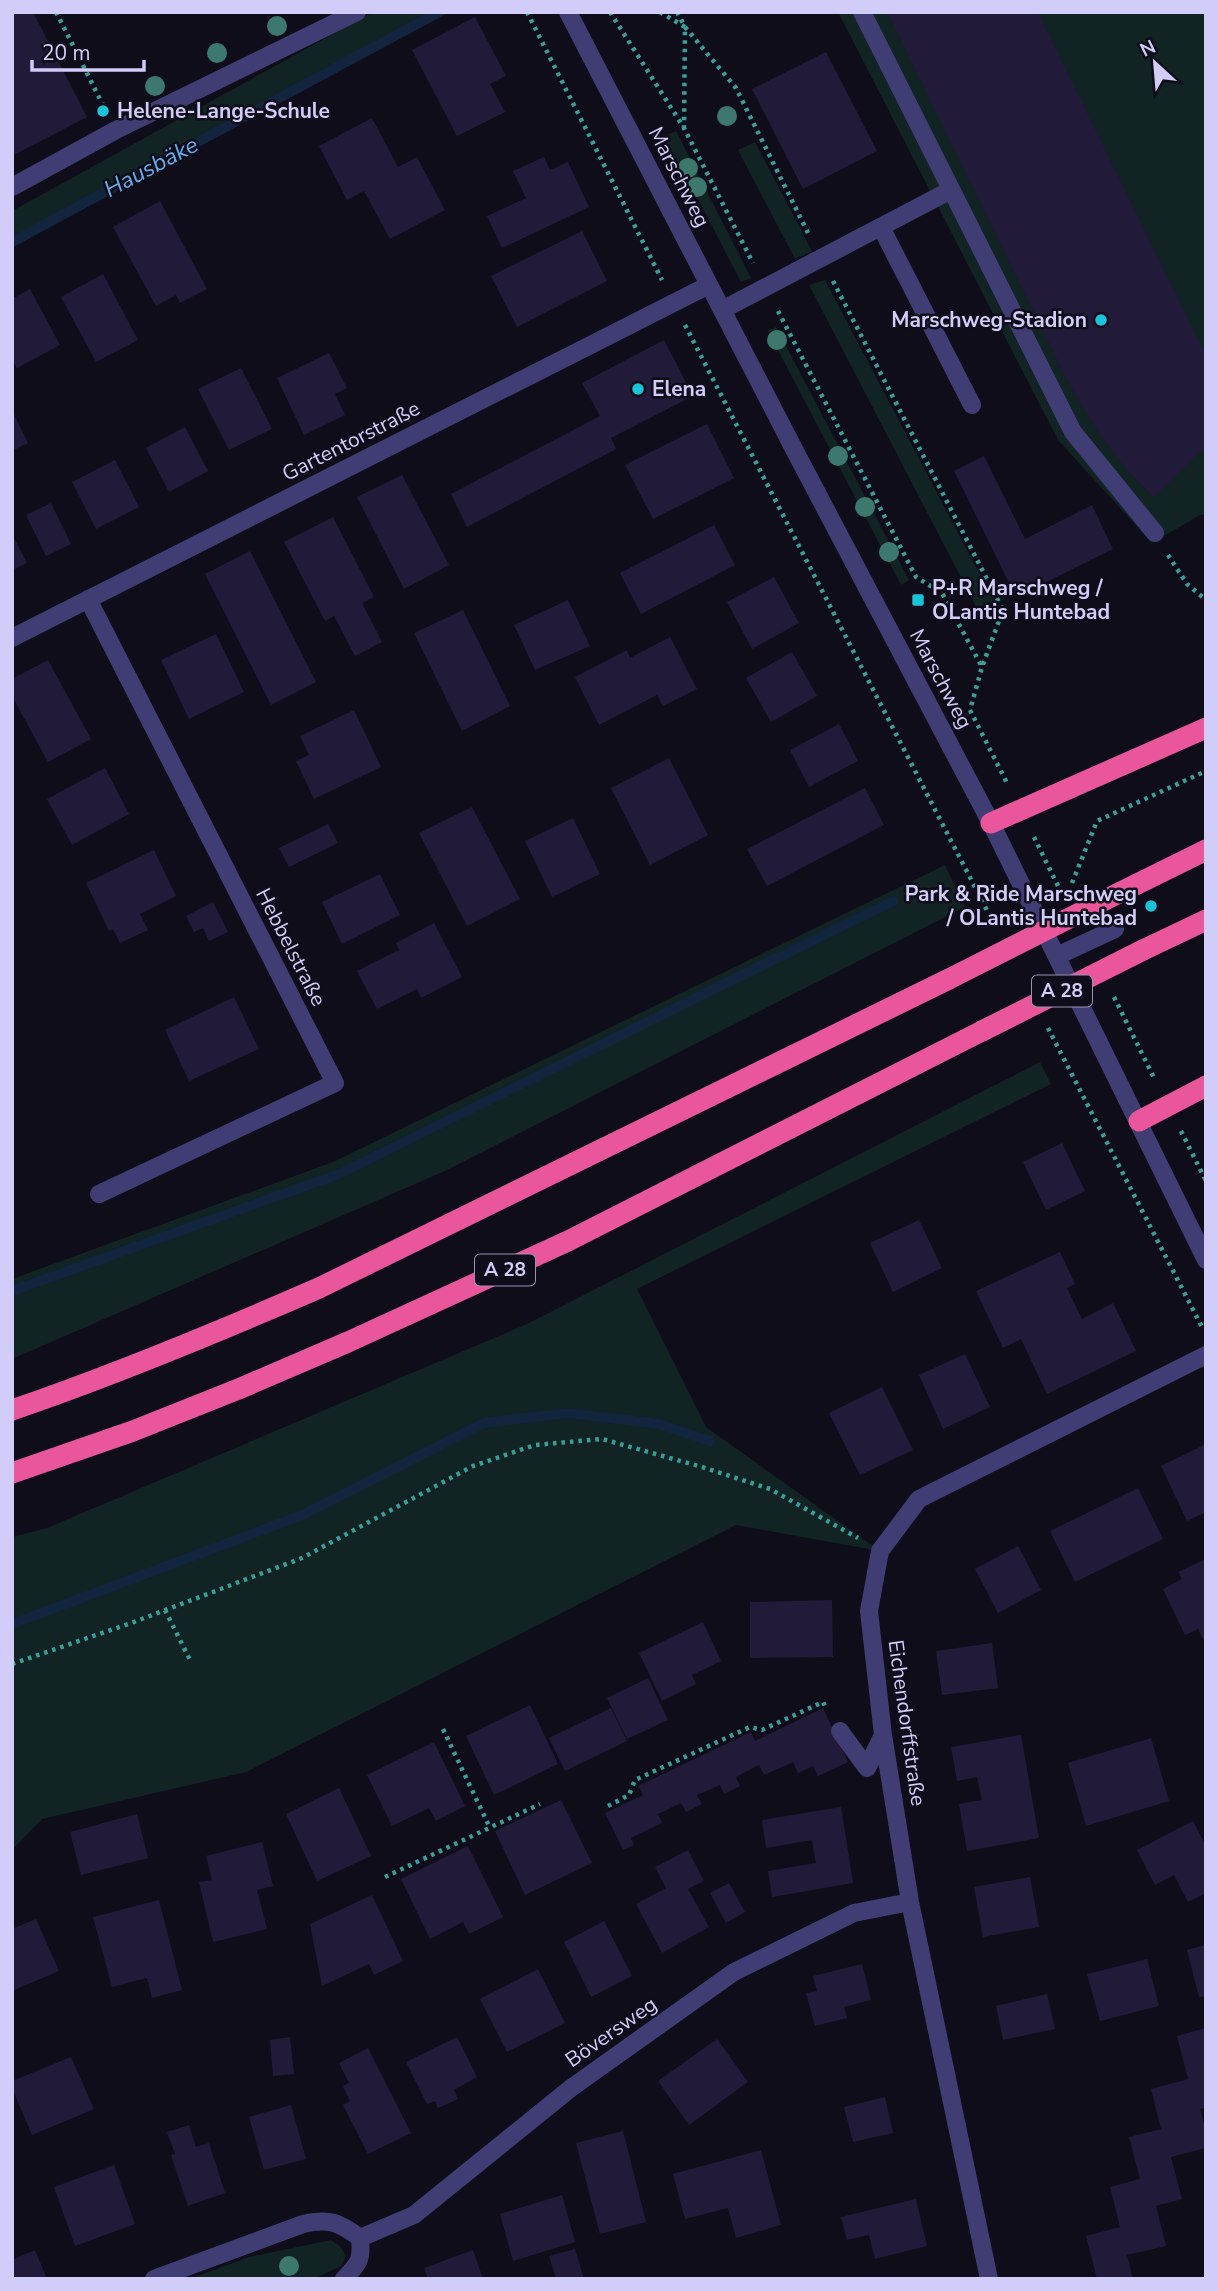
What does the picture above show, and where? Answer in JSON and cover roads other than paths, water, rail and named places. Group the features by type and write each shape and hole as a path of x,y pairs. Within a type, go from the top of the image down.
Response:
{"highway":[{"path":"992,823 1206,728"},
{"path":"12,1410 109,1376 319,1288 1206,850"},
{"name":"A 28","path":"12,1473 241,1388 568,1241 1206,920"},
{"path":"1139,1121 1206,1086"}],"street":[{"path":"12,187 116,130 357,12"},
{"name":"Marschweg","path":"568,12 992,823 1206,1260"},
{"path":"862,12 1073,432 1155,533"},
{"path":"722,310 951,190"},
{"path":"881,227 972,405"},
{"name":"Gartentorstraße","path":"12,638 709,285"},
{"name":"Hebbelstraße","path":"88,600 335,1083 99,1194"},
{"path":"1057,956 1115,929"},
{"name":"Eichendorffstraße","path":"989,2279 910,1902 883,1735 869,1611 880,1551 919,1499 1206,1355"},
{"path":"840,1731 867,1768 883,1735"},
{"name":"Böversweg","path":"360,2238 414,2215 571,2088 734,1972 854,1913 910,1902"},
{"path":"153,2279 319,2220 340,2223 360,2238 362,2254 359,2264 344,2279"}],"waterway":[{"name":"Hausbäke","path":"12,242 439,12"},
{"path":"12,1291 339,1174 893,901"},
{"path":"12,1624 302,1515 484,1423 568,1413 659,1424 710,1441"}],"place":[{"name":"Helene-Lange-Schule","path":"103,111"},
{"name":"Marschweg-Stadion","path":"1101,320"},
{"name":"Elena","path":"638,389"},
{"name":"P+R Marschweg / OLantis Huntebad","path":"918,600"},
{"name":"Park & Ride Marschweg / OLantis Huntebad","path":"1151,906"}]}
